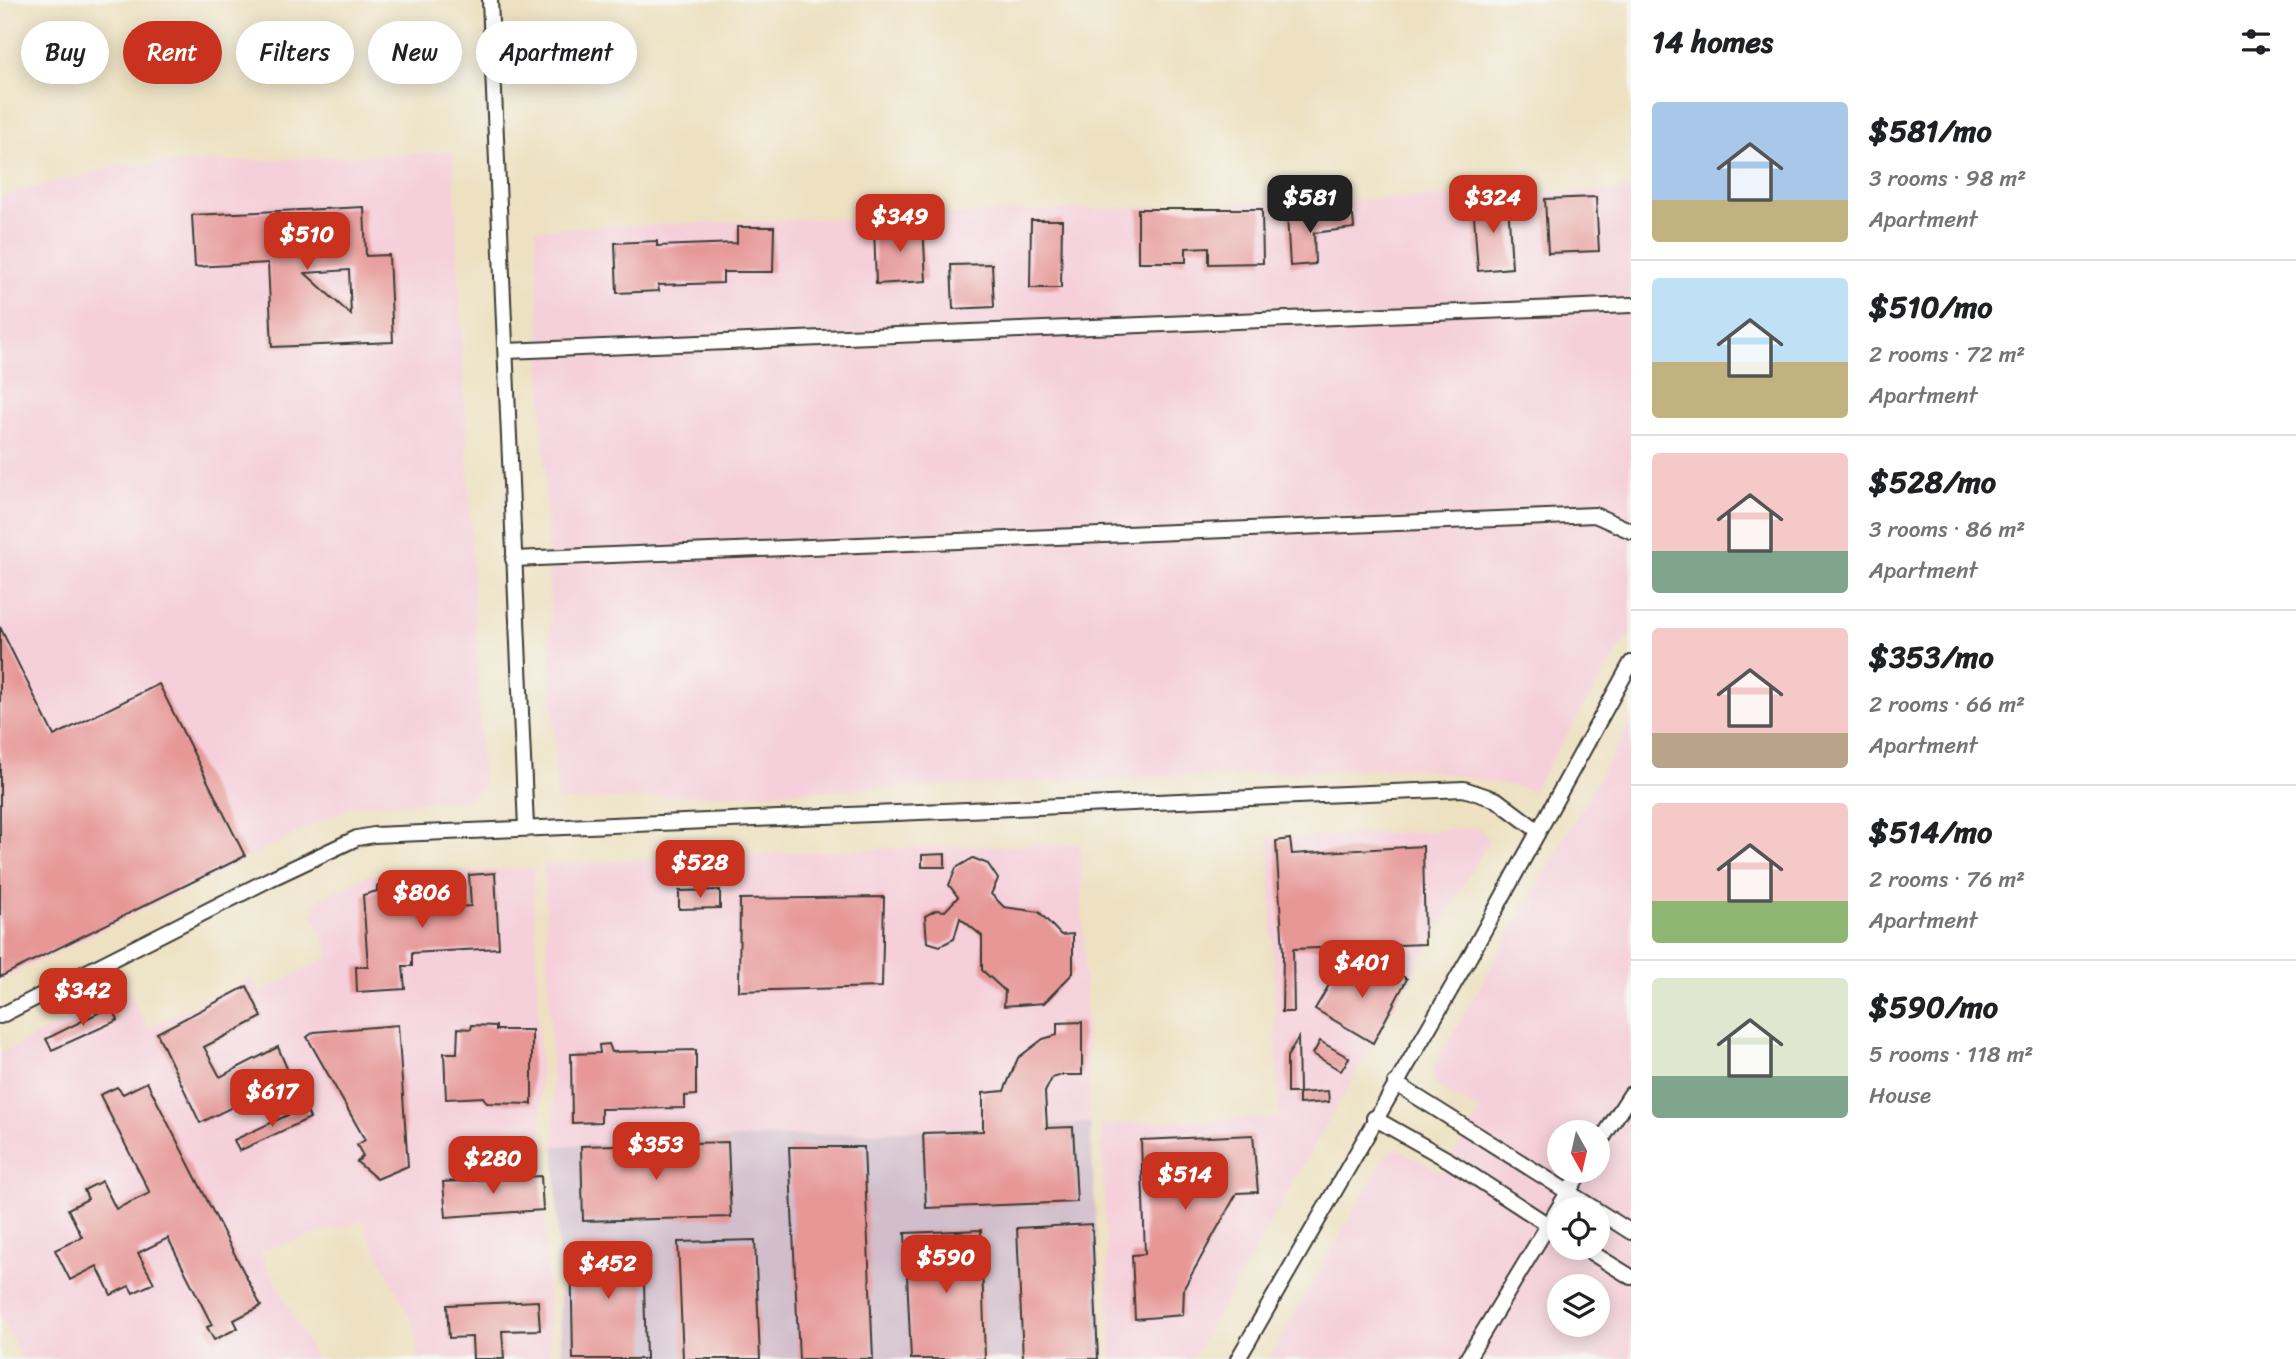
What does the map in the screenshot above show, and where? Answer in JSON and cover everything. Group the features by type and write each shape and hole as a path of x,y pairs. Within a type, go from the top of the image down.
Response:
{"street":[{"path":"490,0 526,827"},
{"path":"506,351 1631,304"},
{"path":"513,559 1595,515 1631,531"},
{"path":"1238,1359 1374,1118 1470,956 1631,663"},
{"path":"0,1016 357,838 526,827 1464,789 1497,800 1537,830"},
{"path":"1395,1083 1576,1197"},
{"path":"1610,1126 1631,1094"},
{"path":"1374,1118 1450,1161 1547,1224"},
{"path":"1565,1197 1573,1183"},
{"path":"1610,1219 1631,1232"},
{"path":"1467,1359 1547,1239"},
{"path":"1603,1260 1631,1277"}],"shaded area":[{"path":"453,152 483,786 467,800 354,805 0,981 0,196 118,166"},
{"path":"1631,190 1631,630 1533,790 1412,767 557,801 536,229"},
{"path":"1631,721 1631,1359 1269,1359 1385,1156 1397,1148 1442,1173 1481,1111 1437,1087 1432,1070"},
{"path":"1480,828 1489,841 1192,1359 1111,1359 1101,1124 1279,1117 1269,839"},
{"path":"1080,844 1090,1123 555,1146 544,865 901,848"},
{"path":"533,868 550,1359 418,1359 417,1332 362,1221 259,1251 316,1359 22,1359 0,1314 0,1054 127,989 148,1028 251,978 261,992 331,956 313,916 317,900 369,875"},
{"path":"1090,1123 1104,1359 562,1359 555,1146"}],"building":[{"path":"1596,197 1599,251 1548,253 1545,199"},
{"path":"1508,200 1512,268 1478,271 1473,202"},
{"path":"364,207 366,256 389,255 393,342 272,347 268,263 195,267 192,215","holes":["349,270 351,315 305,273"]},
{"path":"1138,209 1262,209 1263,263 1209,264 1209,247 1186,248 1186,262 1138,262"},
{"path":"1312,213 1313,219 1353,216 1354,228 1314,233 1315,264 1290,266 1287,215"},
{"path":"1031,220 1062,220 1061,288 1030,288"},
{"path":"923,224 926,281 876,284 874,226"},
{"path":"737,227 774,227 773,272 723,272 723,283 658,285 659,291 617,293 615,243 657,241 657,246 737,243"},
{"path":"992,264 994,307 953,309 951,265"},
{"path":"0,627 54,736 159,684 245,856 0,977"},
{"path":"1290,839 1292,854 1423,846 1425,944 1293,949 1294,1012 1282,1012 1283,951 1276,841"},
{"path":"945,854 945,867 922,867 922,855"},
{"path":"973,858 988,864 998,879 991,894 1004,907 1039,912 1061,935 1073,934 1073,973 1044,1003 1004,1006 1005,991 982,970 982,936 960,918 954,939 940,946 927,942 925,916 936,910 945,911 958,897 949,885 956,868"},
{"path":"495,873 499,948 412,953 412,966 403,966 405,989 357,992 356,967 368,967 363,895 377,891 377,886 411,884 412,899 438,897 438,908 471,906 469,875"},
{"path":"720,890 720,908 679,909 679,891"},
{"path":"884,897 882,987 739,991 740,899"},
{"path":"1378,962 1407,979 1373,1043 1315,1009 1339,968 1366,983"},
{"path":"247,986 262,1017 204,1047 220,1077 278,1047 291,1078 200,1123 157,1033"},
{"path":"112,1006 118,1020 52,1050 46,1039"},
{"path":"1082,1022 1082,1075 1052,1078 1045,1092 1047,1128 1073,1127 1077,1202 926,1208 923,1133 983,1131 983,1093 1004,1091 1018,1058 1043,1039 1057,1035 1057,1023"},
{"path":"398,1025 408,1166 377,1179 357,1162 363,1156 357,1145 365,1140 307,1037 314,1032"},
{"path":"472,1025 496,1026 496,1030 532,1030 532,1104 487,1103 483,1097 446,1099 444,1053 457,1053 458,1028 471,1029"},
{"path":"1298,1038 1299,1093 1287,1093 1287,1057"},
{"path":"1320,1041 1349,1058 1341,1071 1313,1054"},
{"path":"609,1044 612,1052 696,1050 696,1095 685,1096 685,1108 601,1109 601,1122 572,1123 571,1054 600,1053 599,1045"},
{"path":"147,1082 261,1306 234,1320 238,1328 214,1340 207,1327 212,1325 168,1238 138,1253 154,1283 133,1293 129,1286 111,1295 97,1266 70,1280 55,1250 82,1237 68,1209 88,1199 84,1190 102,1181 116,1209 150,1193 100,1095 117,1087 123,1094"},
{"path":"1328,1091 1329,1102 1299,1104 1299,1093"},
{"path":"305,1107 310,1118 239,1151 234,1140"},
{"path":"1253,1135 1258,1192 1237,1193 1184,1288 1183,1315 1135,1319 1132,1255 1145,1254 1141,1140"},
{"path":"728,1142 731,1217 583,1221 581,1146"},
{"path":"789,1147 864,1147 873,1359 799,1359"},
{"path":"541,1176 543,1210 446,1217 443,1182"},
{"path":"1092,1224 1098,1359 1023,1359 1017,1228"},
{"path":"981,1230 985,1359 911,1359 905,1233"},
{"path":"755,1240 760,1359 683,1359 678,1242"},
{"path":"571,1243 643,1244 646,1359 573,1359"},
{"path":"538,1301 540,1330 502,1331 504,1359 473,1359 472,1337 449,1338 447,1305"}]}
